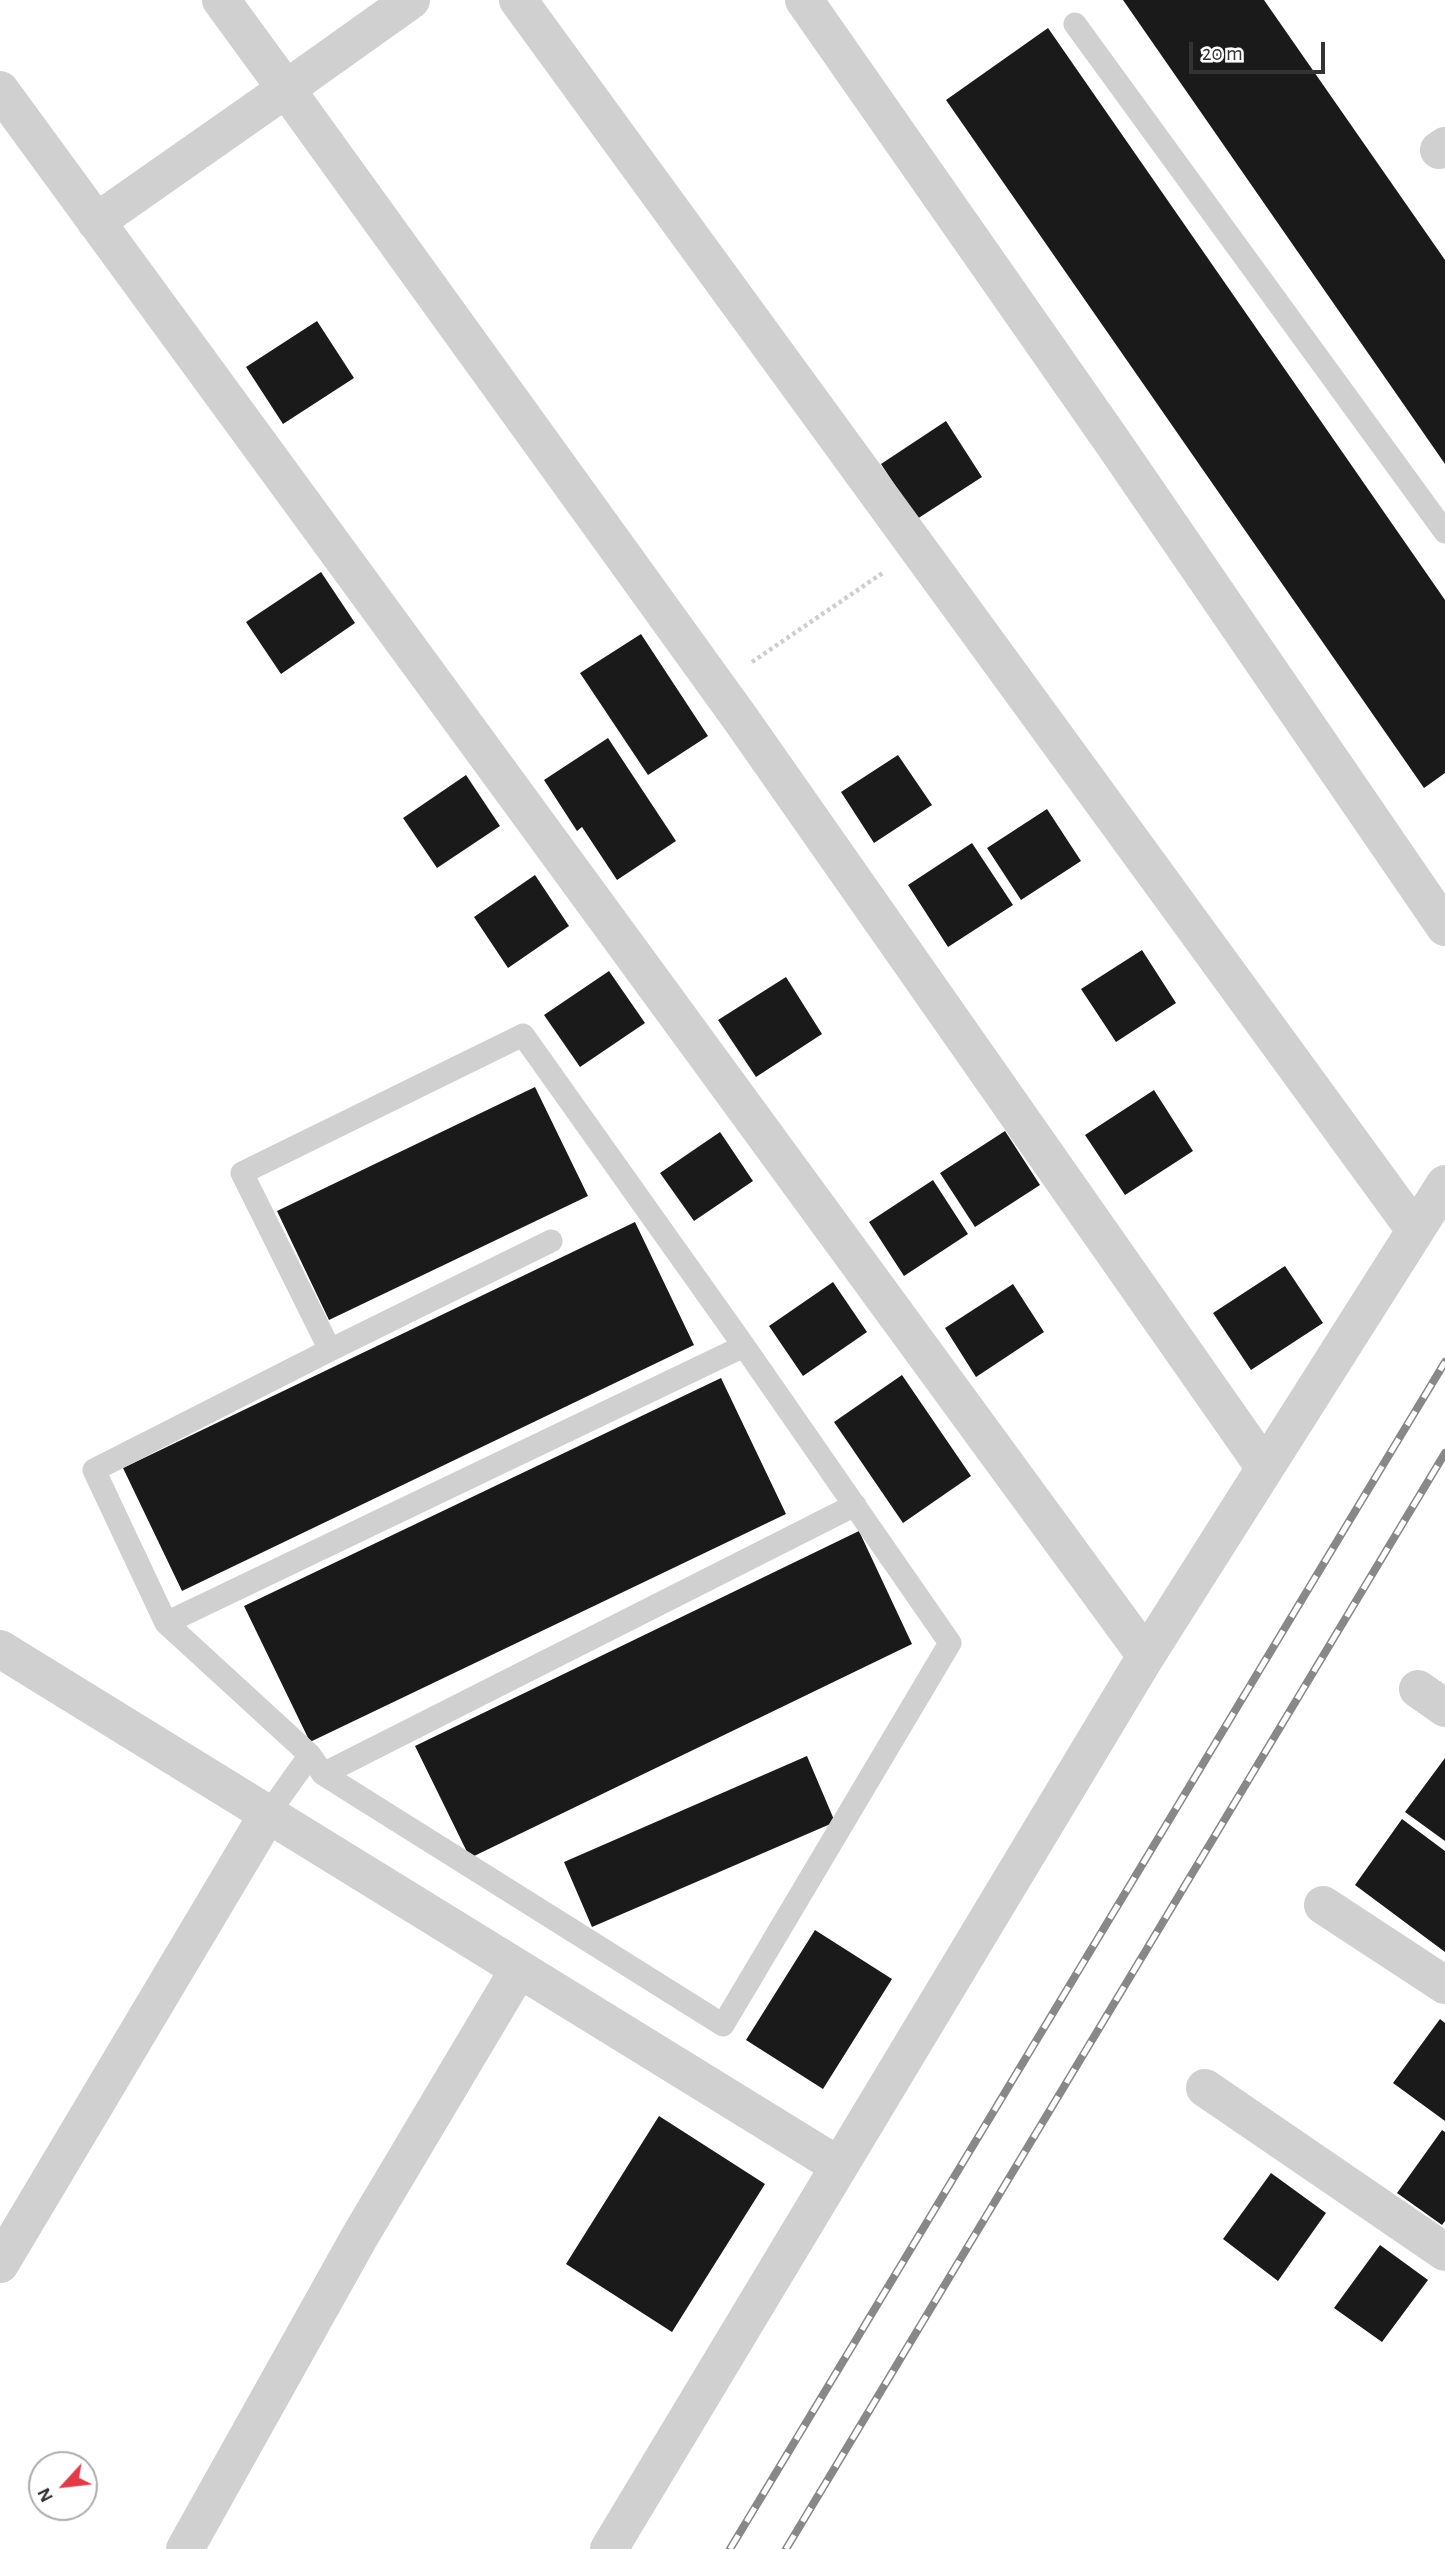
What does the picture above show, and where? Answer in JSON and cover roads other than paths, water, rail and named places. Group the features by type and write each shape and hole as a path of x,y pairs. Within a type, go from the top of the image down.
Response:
{"street":[{"path":"220,0 717,686 1265,1468"},
{"path":"96,222 411,0"},
{"path":"518,0 1415,1230"},
{"path":"804,0 1106,433 1445,928"},
{"path":"0,90 1146,1656"},
{"path":"609,2549 1146,1656 1445,1184"},
{"path":"0,1649 839,2166"},
{"path":"0,2264 268,1814"},
{"path":"1323,1905 1445,1985"},
{"path":"185,2549 360,2236 519,1969"},
{"path":"1205,2088 1445,2252"}],"lane":[{"path":"1075,24 1445,532"},
{"path":"330,1350 242,1173 523,1035 744,1346 950,1643 723,2025 323,1774 310,1755 166,1623 94,1470 551,1241"},
{"path":"166,1623 744,1346"},
{"path":"323,1774 855,1506"},
{"path":"268,1814 310,1755"}],"railway":[{"path":"730,2549 1445,1362"},
{"path":"786,2549 1445,1453"}]}
